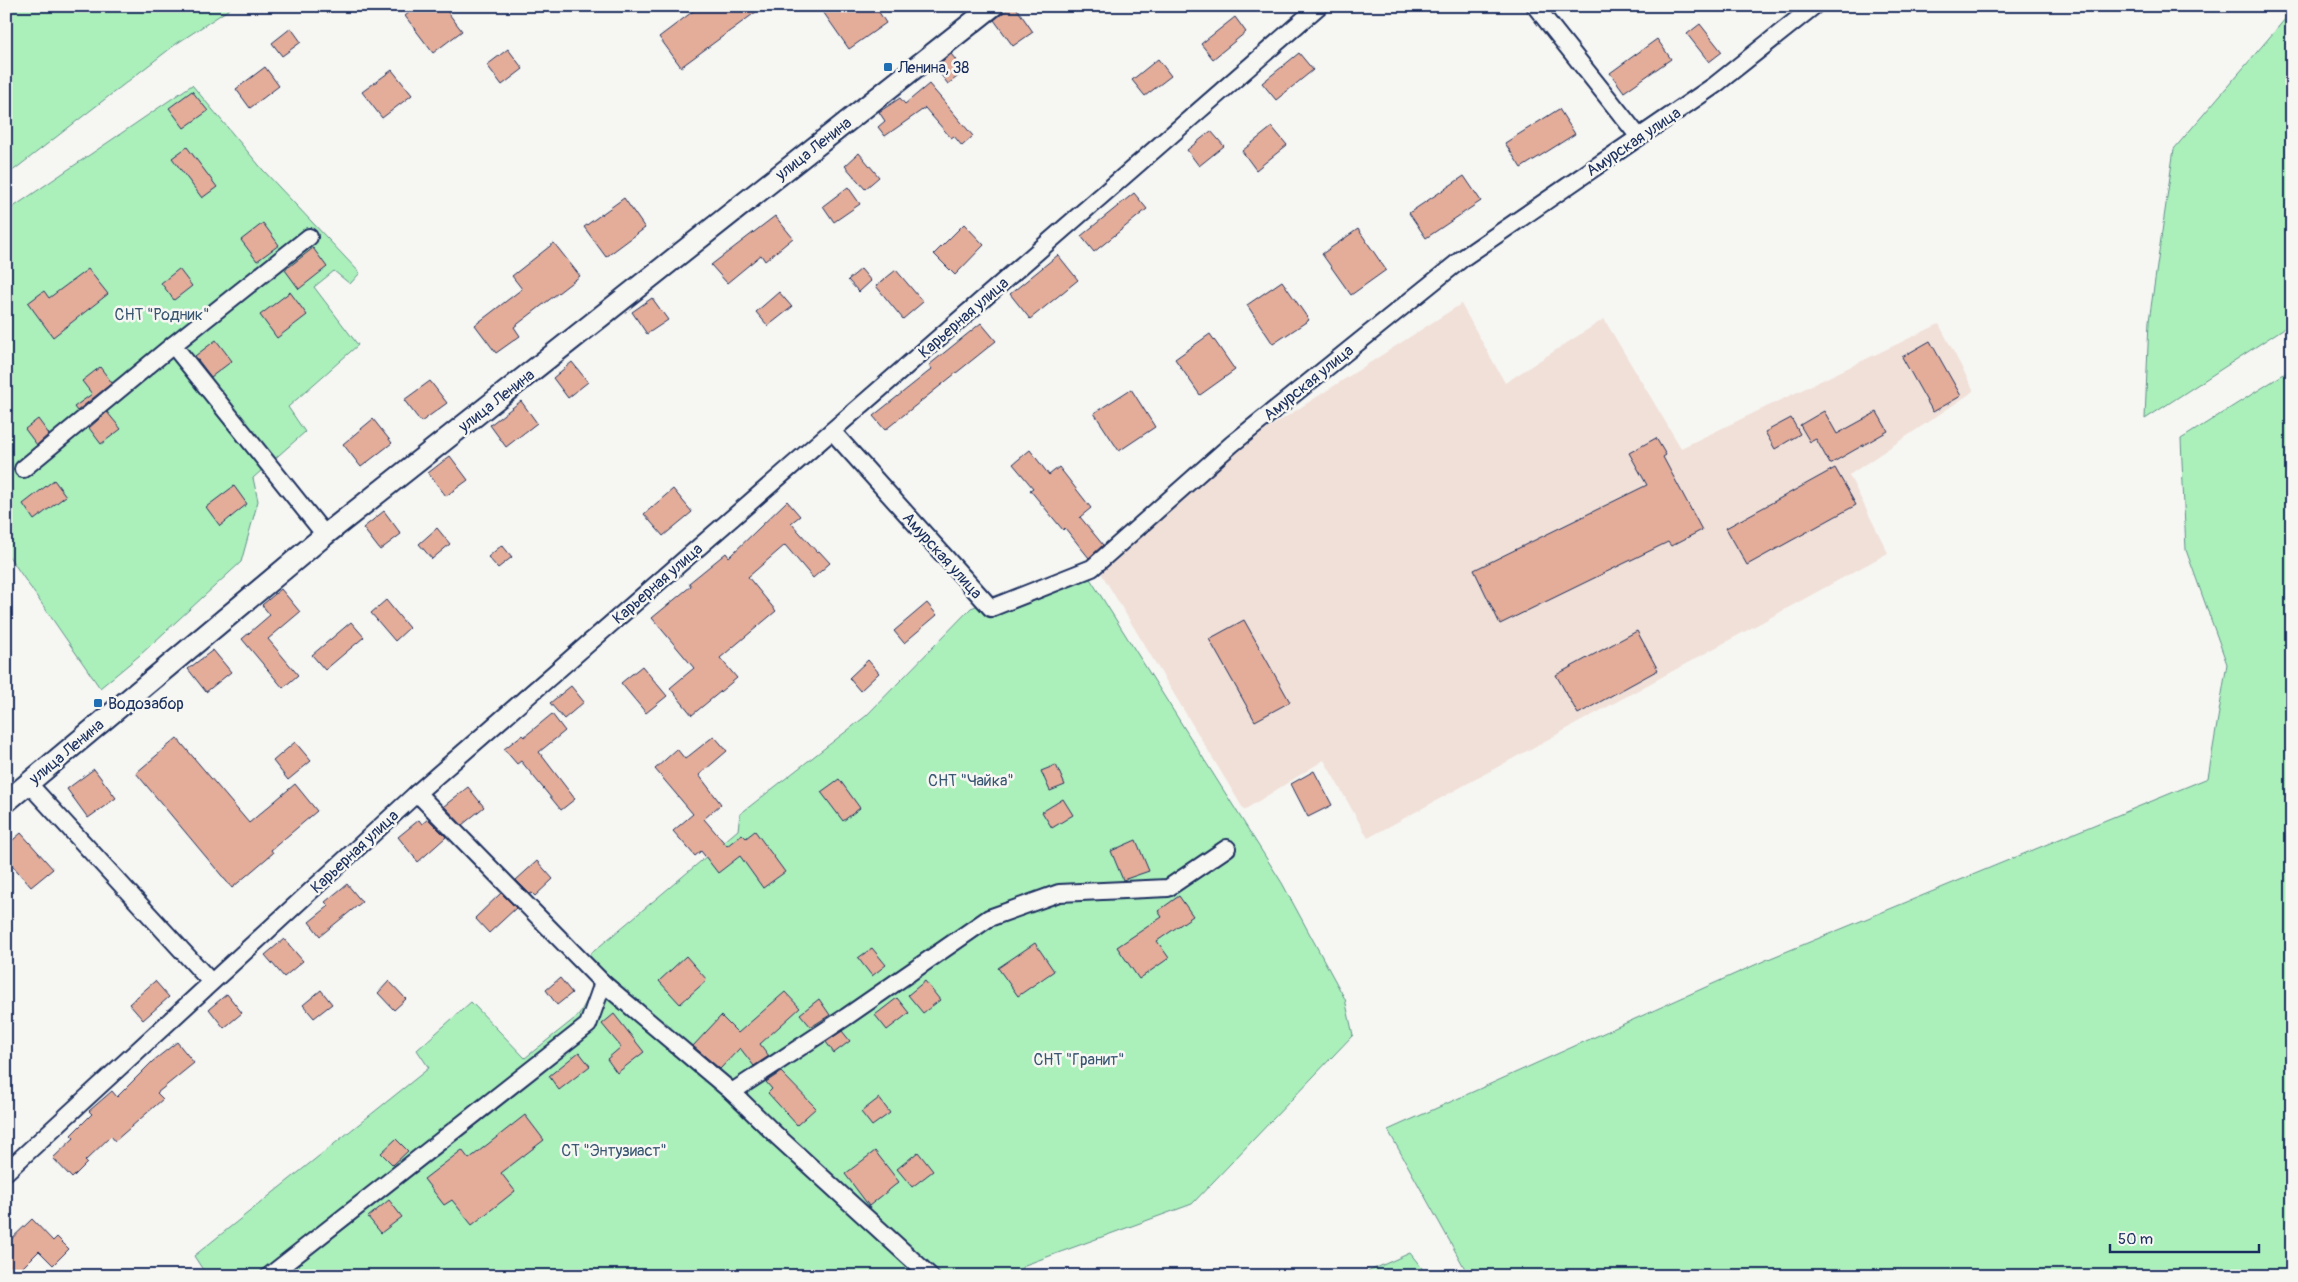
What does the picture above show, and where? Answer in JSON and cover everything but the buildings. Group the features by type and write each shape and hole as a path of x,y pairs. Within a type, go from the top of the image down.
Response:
{"street":[{"name":"улица Ленина","path":"6,802 325,535 993,6"},
{"name":"Карьерная улица","path":"6,1172 417,793 1320,6"},
{"path":"1535,6 1639,137"},
{"name":"Амурская улица","path":"832,431 991,608 1092,568 1232,444 1463,258 1715,86 1814,6"},
{"path":"23,469 173,345 309,237"},
{"path":"173,345 325,535"},
{"path":"28,783 211,982"},
{"path":"417,793 603,983 732,1092 777,1136 930,1276"},
{"path":"732,1092 846,1017 989,918 1059,893 1168,888 1228,848"},
{"path":"269,1276 588,1025 603,983"}],"shaded area":[{"path":"1461,304 1505,383 1604,319 1681,448 1939,324 1974,391 1849,475 1888,553 1368,838 1324,760 1244,810 1101,573 1250,440"}],"green space":[{"path":"6,6 234,6 176,44 6,176"},
{"path":"2292,11 2292,323 2145,419 2149,321 2174,149"},
{"name":"СНТ \"Родник\"","path":"192,85 263,170 360,273 350,284 334,271 314,287 358,345 288,407 305,432 253,478 258,501 241,562 140,655 100,688 6,552 6,212"},
{"path":"2292,369 2292,1276 1469,1276 1388,1130 1766,960 2208,778 2227,664 2186,550 2181,439"},
{"path":"1082,566 1282,883 1345,999 1353,1035 1192,1204 1025,1265 1017,1276 207,1276 194,1256 429,1068 417,1050 471,1002 525,1058 579,1015 589,996 612,978 588,956 738,830 740,814 866,716 971,608"},
{"path":"1410,1253 1428,1276 1358,1276"}],"place":[{"name":"Ленина, 38","path":"888,67"},
{"name":"Водозабор","path":"98,703"}],"park label":[{"name":"СНТ \"Чайка\"","path":"971,780"},
{"name":"СНТ \"Гранит\"","path":"1079,1059"},
{"name":"СТ \"Энтузиаст\"","path":"614,1150"}]}
